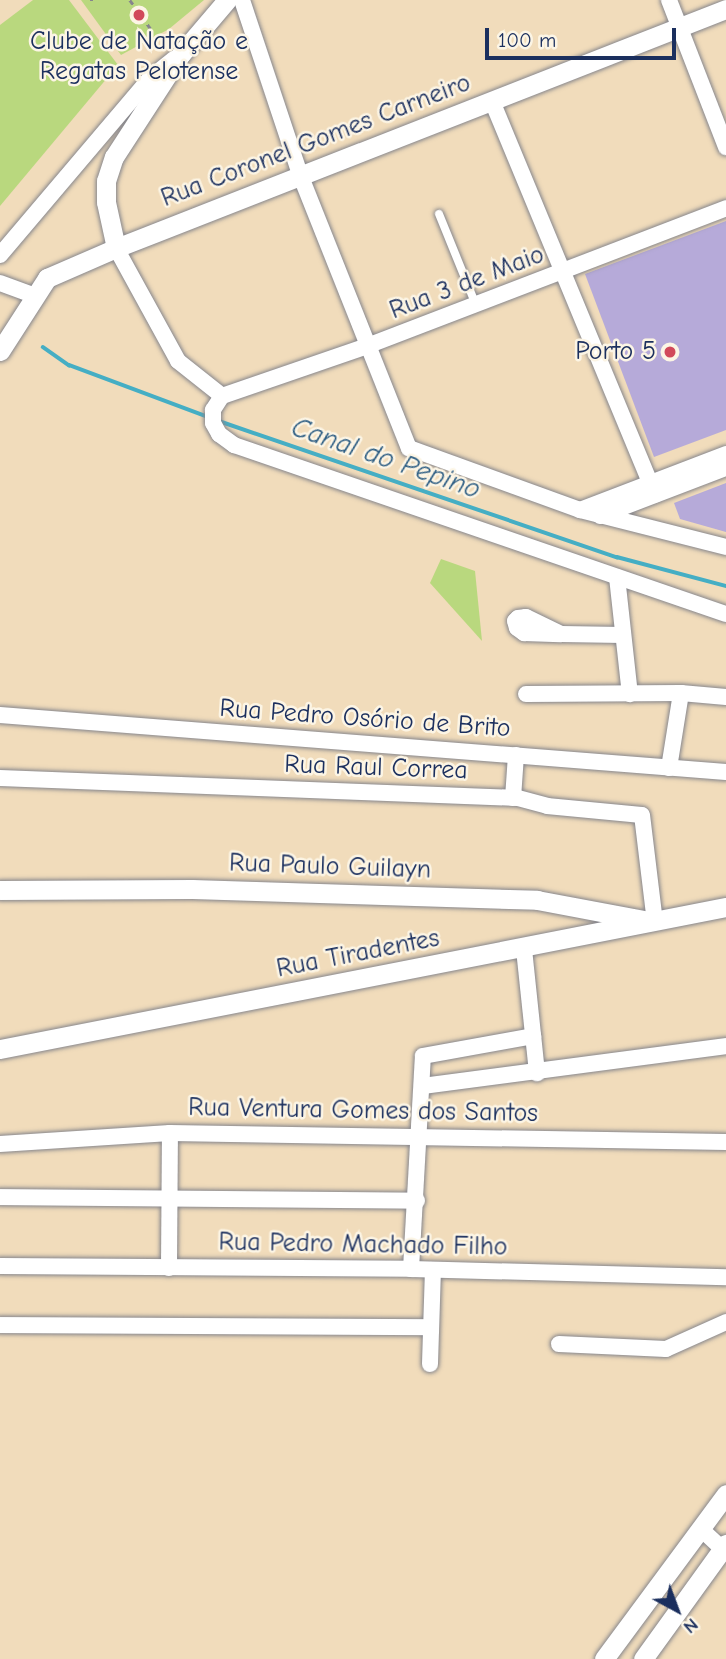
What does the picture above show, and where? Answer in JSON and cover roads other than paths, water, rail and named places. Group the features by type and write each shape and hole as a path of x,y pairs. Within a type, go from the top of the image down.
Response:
{"street":[{"path":"227,0 181,54 114,157 106,181 106,202 116,248 178,360 216,410 219,434 234,445 726,614"},
{"path":"242,0 301,177 409,448 580,510 726,548"},
{"path":"669,0 726,147"},
{"name":"Rua Coronel Gomes Carneiro","path":"0,351 47,278 116,248 726,9"},
{"path":"0,255 149,79 181,54"},
{"path":"492,101 565,272 652,489"},
{"name":"Rua 3 de Maio","path":"216,410 367,346 726,208"},
{"path":"0,283 35,296"},
{"path":"600,516 726,454"},
{"path":"580,510 726,468"},
{"path":"617,577 630,694"},
{"path":"561,634 623,635"},
{"path":"669,768 681,693"},
{"path":"526,694 681,693 726,696"},
{"name":"Rua Pedro Osório de Brito","path":"0,715 726,772"},
{"path":"513,798 516,755"},
{"name":"Rua Raul Correa","path":"0,778 513,798 547,806 642,815 655,922"},
{"name":"Rua Paulo Guilayn","path":"0,890 192,889 537,900 655,922"},
{"name":"Rua Tiradentes","path":"0,1049 524,949 726,907"},
{"path":"524,949 537,1073"},
{"path":"411,1269 424,1056 533,1036"},
{"path":"422,1086 537,1073 726,1046"},
{"path":"169,1268 170,1133"},
{"name":"Rua Ventura Gomes dos Santos","path":"0,1144 170,1133 726,1142"},
{"path":"0,1197 417,1202"},
{"name":"Rua Pedro Machado Filho","path":"0,1266 411,1269 726,1277"},
{"path":"430,1364 433,1270"},
{"path":"559,1344 666,1349 726,1322"},
{"path":"0,1325 431,1327"},
{"path":"604,1659 726,1494"},
{"path":"643,1659 725,1548 701,1529"}],"lane":[{"path":"439,214 476,305"}],"waterway":[{"name":"Canal do Pepino","path":"43,347 69,365 208,417"},
{"name":"Canal do Pepino","path":"219,421 617,557 726,586"}],"place":[{"name":"Clube de Natação e Regatas Pelotense","path":"139,15"},
{"name":"Porto 5","path":"670,352"}]}
